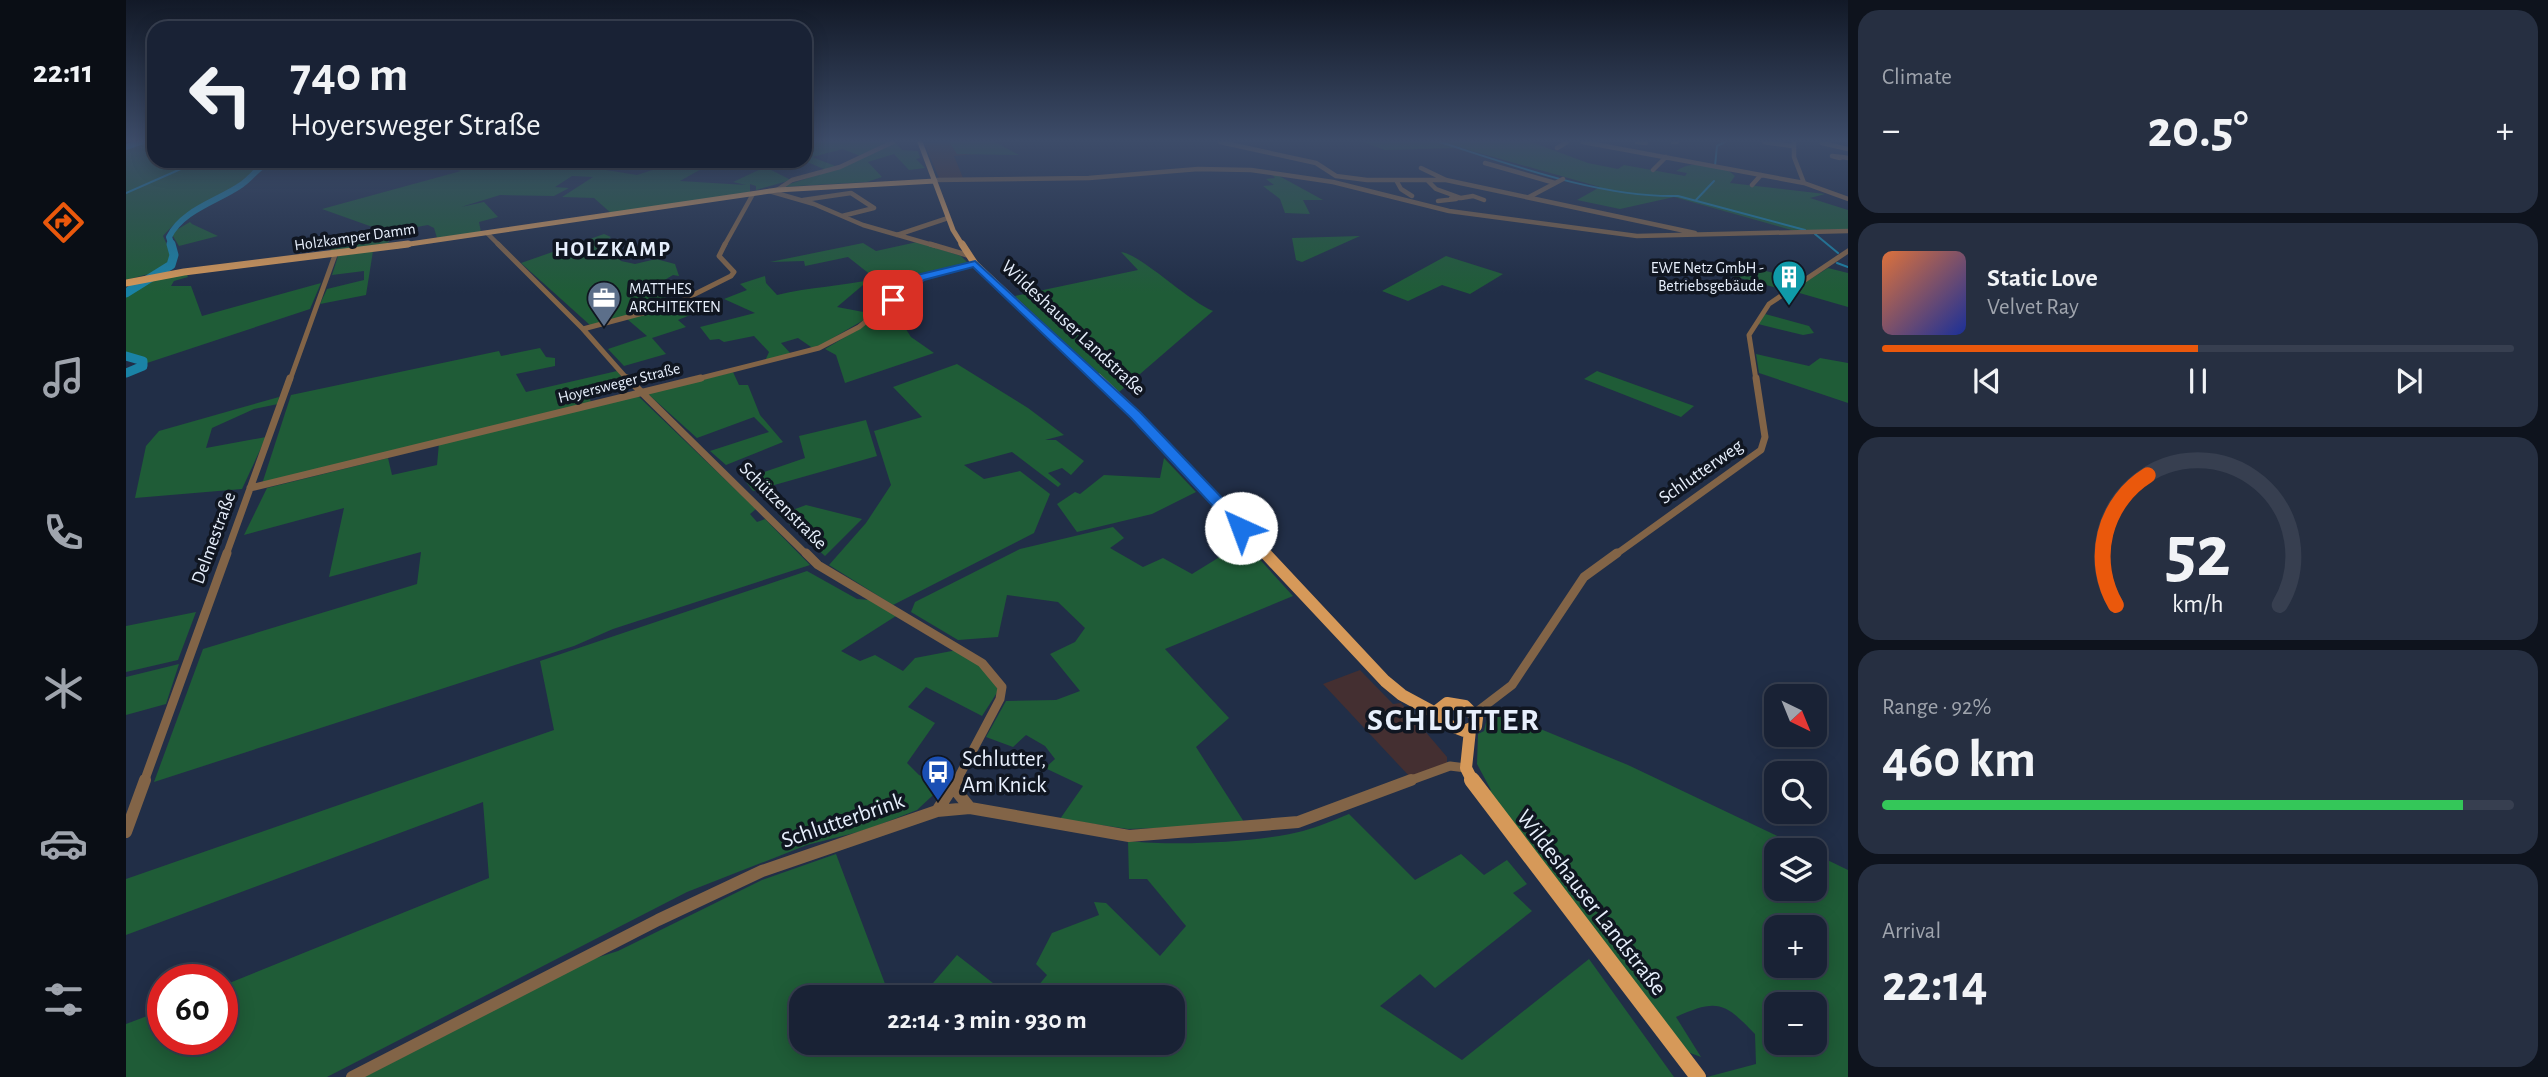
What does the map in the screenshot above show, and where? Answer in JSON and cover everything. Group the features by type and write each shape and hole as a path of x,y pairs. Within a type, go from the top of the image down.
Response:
{"main road":[{"name":"Holzkamper Damm","path":"130,282 762,192"},
{"name":"Wildeshauser Landstraße","path":"939,192 948,218 971,259 1136,415 1385,681 1411,700 1439,711 1446,724 1464,730"},
{"path":"1439,711 1453,702 1470,710 1477,723 1464,730 1469,749 1466,768"},
{"name":"Wildeshauser Landstraße","path":"1466,768 1477,791 1698,1077"}],"street":[{"path":"774,192 971,259"},
{"path":"1371,192 1425,207 1637,236 1848,231"},
{"path":"1408,192 1412,196"},
{"path":"1443,192 1456,198"},
{"path":"1506,192 1702,235"},
{"path":"1529,197 1537,192"},
{"path":"1829,192 1848,199"},
{"path":"802,200 851,193 874,208 842,216"},
{"path":"583,329 673,305 731,276 734,272 719,256 753,194"},
{"path":"1438,201 1456,198 1484,200"},
{"path":"897,235 948,218"},
{"name":"Schützenstraße","path":"487,233 583,329 639,392 818,565 966,651 996,676 1002,687 1000,699 964,763 954,788 937,811"},
{"name":"Delmestraße","path":"126,832 335,255"},
{"name":"Schlutterweg","path":"1470,710 1491,701 1512,685 1584,578 1762,450 1764,430 1749,335 1769,304 1845,256"},
{"name":"Hoyersweger Straße","path":"250,488 819,348 867,321 921,277 971,259"},
{"name":"Schlutterbrink","path":"352,1077 659,920 762,871 937,811 970,808 1026,820 1129,836 1276,827 1383,793 1450,766 1466,768"},
{"path":"954,788 970,808"}],"shaded area":[{"path":"1360,670 1393,704 1401,703 1447,757 1447,763 1410,777 1323,684"}],"green space":[{"path":"126,192 225,192 181,219 163,236 172,256 164,270 126,280"},
{"path":"383,192 561,192 554,196 500,195 461,207 484,202 498,217 479,222 481,232 437,238 434,228 428,225 394,231 387,245 336,252 316,243 381,230 322,209"},
{"path":"569,192 748,192 612,214 594,198 562,197"},
{"path":"1271,192 1309,192 1323,200 1303,200 1310,214 1285,213 1280,199"},
{"path":"1591,192 1810,192 1825,194 1810,198 1848,210 1848,229 1795,231 1674,197 1620,209 1577,200"},
{"path":"190,222 218,236 179,246 171,233"},
{"path":"604,234 611,237 604,242 621,261 635,264 656,259 675,264 679,276 673,275 648,290 666,298 664,302 670,304 591,326 521,263"},
{"path":"1360,236 1302,262 1296,260 1292,238"},
{"path":"917,242 961,256 968,263 915,277 863,285 837,307 874,314 814,349 798,338 781,343 792,355 765,361 769,352 754,336 724,342 719,339 710,340 700,327 755,313 724,299 747,290 740,284 765,276 766,283 777,295 876,279 848,257 805,266 804,261 770,262 863,243 876,251"},
{"path":"373,251 366,295 320,304 327,289 364,280 364,271 332,275 338,256"},
{"path":"1121,252 1141,261 1213,311 1118,393 1015,296 1138,270"},
{"path":"1446,256 1503,274 1470,294 1442,285 1408,301 1382,291"},
{"path":"1734,263 1798,279 1781,289 1721,273"},
{"path":"1828,268 1848,273 1848,307 1796,292 1796,288"},
{"path":"186,273 188,277 174,281 171,286 191,286 202,316 321,283 310,309 147,363 126,355 126,294 145,281"},
{"path":"684,301 700,311 678,320 686,327 652,338 666,354 624,366 608,349 647,336 627,319"},
{"path":"891,306 911,337 934,353 845,383 836,355 825,349 879,317"},
{"path":"1765,314 1809,326 1814,333 1803,335 1758,324"},
{"path":"540,348 546,357 555,358 555,366 516,374 526,392 617,371 625,381 587,391 591,402 262,484 291,395 499,351 501,356"},
{"path":"1756,354 1809,366 1820,358 1848,363 1848,403 1759,373"},
{"path":"957,364 1028,408 1064,435 1045,440 1056,440 1084,461 1071,475 1062,468 1048,473 1061,484 1058,487 1012,452 964,465 984,479 1020,471 1050,494 1034,533 893,605 829,565 866,523 891,485 874,431 922,417 893,387"},
{"path":"1597,371 1694,406 1681,417 1584,379"},
{"path":"733,372 739,385 748,385 760,415 783,442 726,465 710,451 769,432 754,417 697,438 647,393"},
{"path":"636,394 756,509 750,514 757,522 765,519 810,565 613,629 574,646 154,782 203,649 417,584 421,552 329,577 344,508 244,535 267,488 388,458 392,475 437,465 439,443"},
{"path":"279,397 278,404 254,409 212,428 206,448 266,437 242,489 135,498 146,446 159,431"},
{"path":"866,420 877,456 753,491 744,479 805,458 799,436"},
{"path":"1164,458 1196,492 1152,514 1077,532 1057,504 1075,492 1080,494 1104,475 1160,478"},
{"path":"806,505 862,519 825,556 779,515"},
{"path":"1113,527 1124,538 1110,548 1143,567 1163,558 1192,574 1244,542 1293,596 1165,649 1229,718 1196,747 1246,825 1128,829 1060,819 1083,786 1045,768 1055,759 1045,746 1026,735 1013,747 986,737 1006,701 1056,700 1080,691 1050,654 1075,642 1085,628 1058,602 1007,595 998,637 958,640 911,612 915,602 1020,549"},
{"path":"807,571 857,599 870,600 896,616 841,651 860,661 875,655 903,671 915,658 957,650 979,663 1000,688 982,716 926,687 908,707 935,723 907,763 919,775 944,785 917,810 866,830 807,845 687,892 327,1077 126,1077 126,1024 147,1016 147,1055 238,1055 238,980 489,878 483,802 126,935 126,879 554,730 540,661"},
{"path":"196,612 178,660 126,672 126,626"},
{"path":"179,664 166,704 126,715 126,677"},
{"path":"1497,711 1628,765 1782,838 1764,838 1764,901 1827,901 1827,860 1848,870 1848,1077 1707,1077 1756,1064 1755,1034 1728,1010 1712,1006 1702,1007 1676,1017 1701,1057 1685,1051 1486,791 1491,790 1477,764 1478,734 1484,731 1488,714"},
{"path":"1349,814 1415,880 1461,854 1484,875 1507,860 1527,884 1513,893 1532,911 1435,988 1420,974 1380,1006 1462,1060 1589,959 1674,1077 364,1077 593,959 618,951 762,880 836,854 885,985 789,985 789,1055 1185,1055 1185,985 1039,985 1047,975 1036,964 1052,933 1099,915 1094,902 1106,903 1160,956 1186,926 1147,879 1129,879 1128,841 1240,841 1284,835"},
{"path":"957,955 996,985 931,985"}],"waterway":[{"path":"172,246 169,237 182,220 230,192"},
{"path":"1622,192 1678,196 1805,230"},
{"path":"1696,200 1703,192"},
{"path":"1815,234 1838,253"},
{"path":"126,293 171,265 174,255 171,244"},
{"path":"1837,263 1848,267"},
{"path":"126,356 143,361 143,366 126,373"}],"place":[{"name":"EWE Netz GmbH - Betriebsgebäude","path":"1789,307"},
{"name":"MATTHES ARCHITEKTEN","path":"604,328"},
{"name":"Schlutter, Am Knick","path":"938,802"}],"district":[{"name":"HOLZKAMP","path":"613,249"},
{"name":"SCHLUTTER","path":"1454,720"}],"route":[{"path":"893,300 921,277 975,264 1136,415 1241,528"}]}
